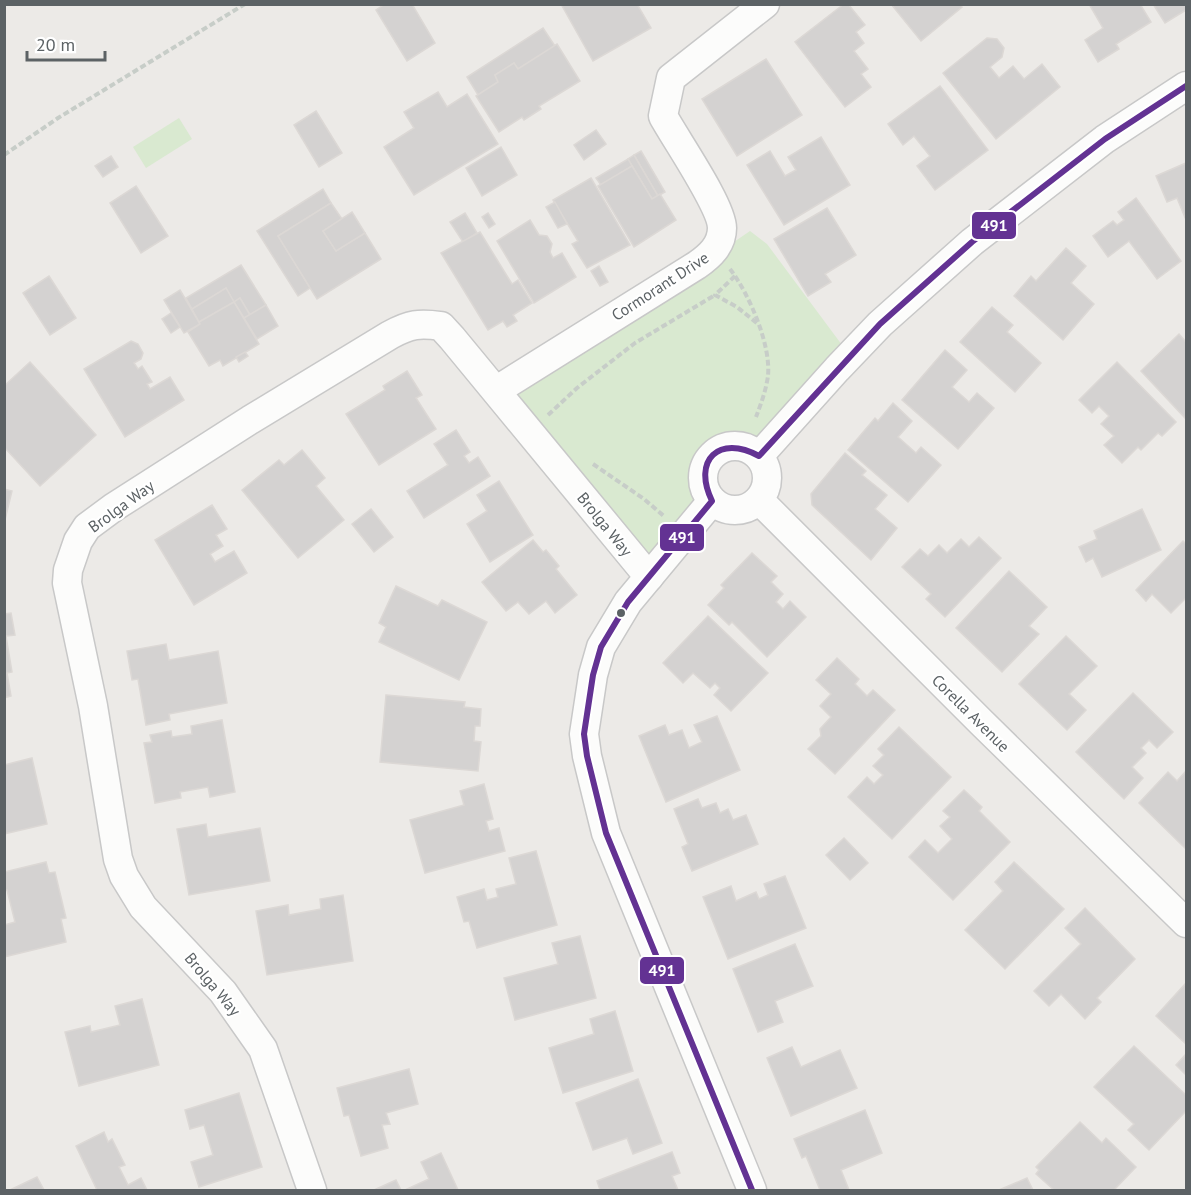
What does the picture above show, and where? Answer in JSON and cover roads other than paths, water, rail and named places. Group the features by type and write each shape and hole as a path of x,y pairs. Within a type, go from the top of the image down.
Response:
{"street":[{"name":"Cormorant Drive","path":"496,390 697,265 710,256 717,247 722,226 717,208 663,116 671,78 765,4"},
{"path":"759,456 880,324 972,242 1105,139 1186,87"},
{"name":"Brolga Way","path":"312,1191 263,1049 223,993 143,907 124,876 118,860 93,706 67,583 68,570 78,541 87,527 114,507 250,420 406,326 419,323 441,326 649,577"},
{"path":"736,446 749,448 759,456 766,466 768,478 759,500 750,507 730,510 712,501 705,490 703,477 706,465 713,454 724,447 736,446"},
{"name":"Corella Avenue","path":"759,500 1186,923"},
{"path":"712,501 628,602 601,647 593,675 584,734 587,756 606,833 752,1191"}]}
